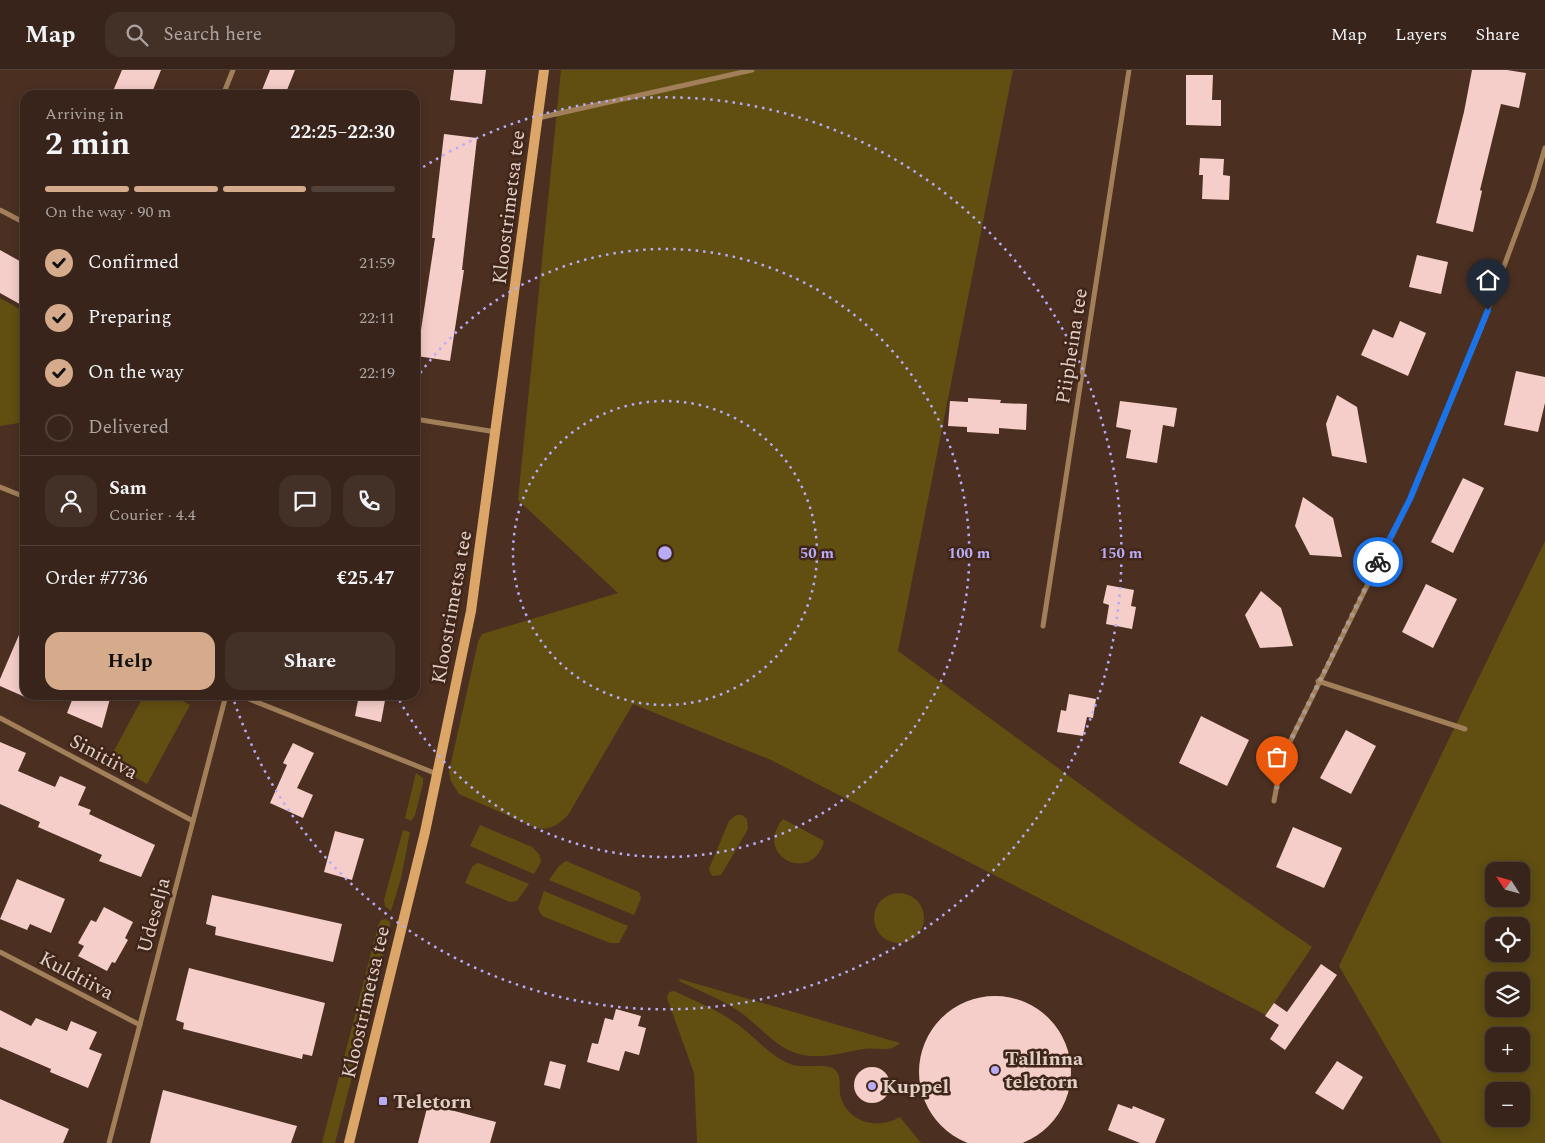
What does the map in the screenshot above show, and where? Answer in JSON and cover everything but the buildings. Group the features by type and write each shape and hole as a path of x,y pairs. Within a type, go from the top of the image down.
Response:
{"main road":[{"name":"Kloostrimetsa tee","path":"349,1143 437,774 471,611 544,70"}],"street":[{"path":"225,90 233,70"},
{"path":"538,118 752,70"},
{"name":"Piipheina tee","path":"1043,626 1129,70"},
{"path":"1274,801 1282,758 1318,681 1410,499 1482,328 1534,188 1545,148"},
{"path":"0,210 20,220"},
{"path":"420,420 496,432"},
{"path":"0,487 20,495"},
{"path":"1318,681 1465,729"},
{"name":"Udeselja","path":"109,1143 225,700"},
{"path":"252,700 437,774"},
{"name":"Sinitiiva","path":"0,718 193,821"},
{"name":"Kuldtiiva","path":"0,952 140,1025"}],"shaded area":[{"path":"561,70 1013,70 898,651 1136,825 1312,947 1266,1015 771,760 633,704 568,815 554,826 541,829 536,828 459,794 451,781 449,772 478,642 482,634 618,593 518,500"},
{"path":"0,298 20,309 20,423 0,426"},
{"path":"1545,541 1545,1143 1442,1143 1339,966"},
{"path":"141,700 181,700 190,705 147,784 108,762"},
{"path":"416,773 423,778 423,783 415,815 411,821 405,818"},
{"path":"736,815 742,815 747,819 748,829 721,875 712,876 709,869 729,821"},
{"path":"783,819 824,841 818,854 809,861 798,863 788,861 779,854 775,845 775,833"},
{"path":"480,825 532,847 539,854 541,862 534,874 470,846"},
{"path":"403,830 410,832 401,878 391,911 385,906 384,900"},
{"path":"566,861 639,892 641,898 634,915 549,880 559,866"},
{"path":"477,863 529,884 517,901 510,902 465,883 472,867"},
{"path":"544,891 628,926 619,943 610,943 542,916 538,909"},
{"path":"894,893 904,893 917,900 924,913 924,923 917,936 904,943 894,943 885,939 878,932 874,923 874,913 878,904 885,897"},
{"path":"386,919 390,922 390,927 335,1143 322,1143 378,926 381,920"},
{"path":"680,979 900,1043 888,1049 864,1049 826,1056 803,1055 784,1048 737,1010 679,981"},
{"path":"674,991 709,1007 733,1021 783,1061 801,1066 825,1066 834,1069 839,1079 841,1098 845,1107 851,1113 866,1122 874,1123 892,1121 900,1117 921,1143 697,1143 694,1073 667,998 669,992"}],"way so far":[{"path":"1277,787 1282,758 1378,562"}],"place":[{"name":"Tallinna teletorn","path":"995,1070"},
{"name":"Kuppel","path":"872,1086"},
{"name":"Teletorn","path":"383,1101"}],"route":[{"path":"1378,562 1410,499 1488,310"}]}
